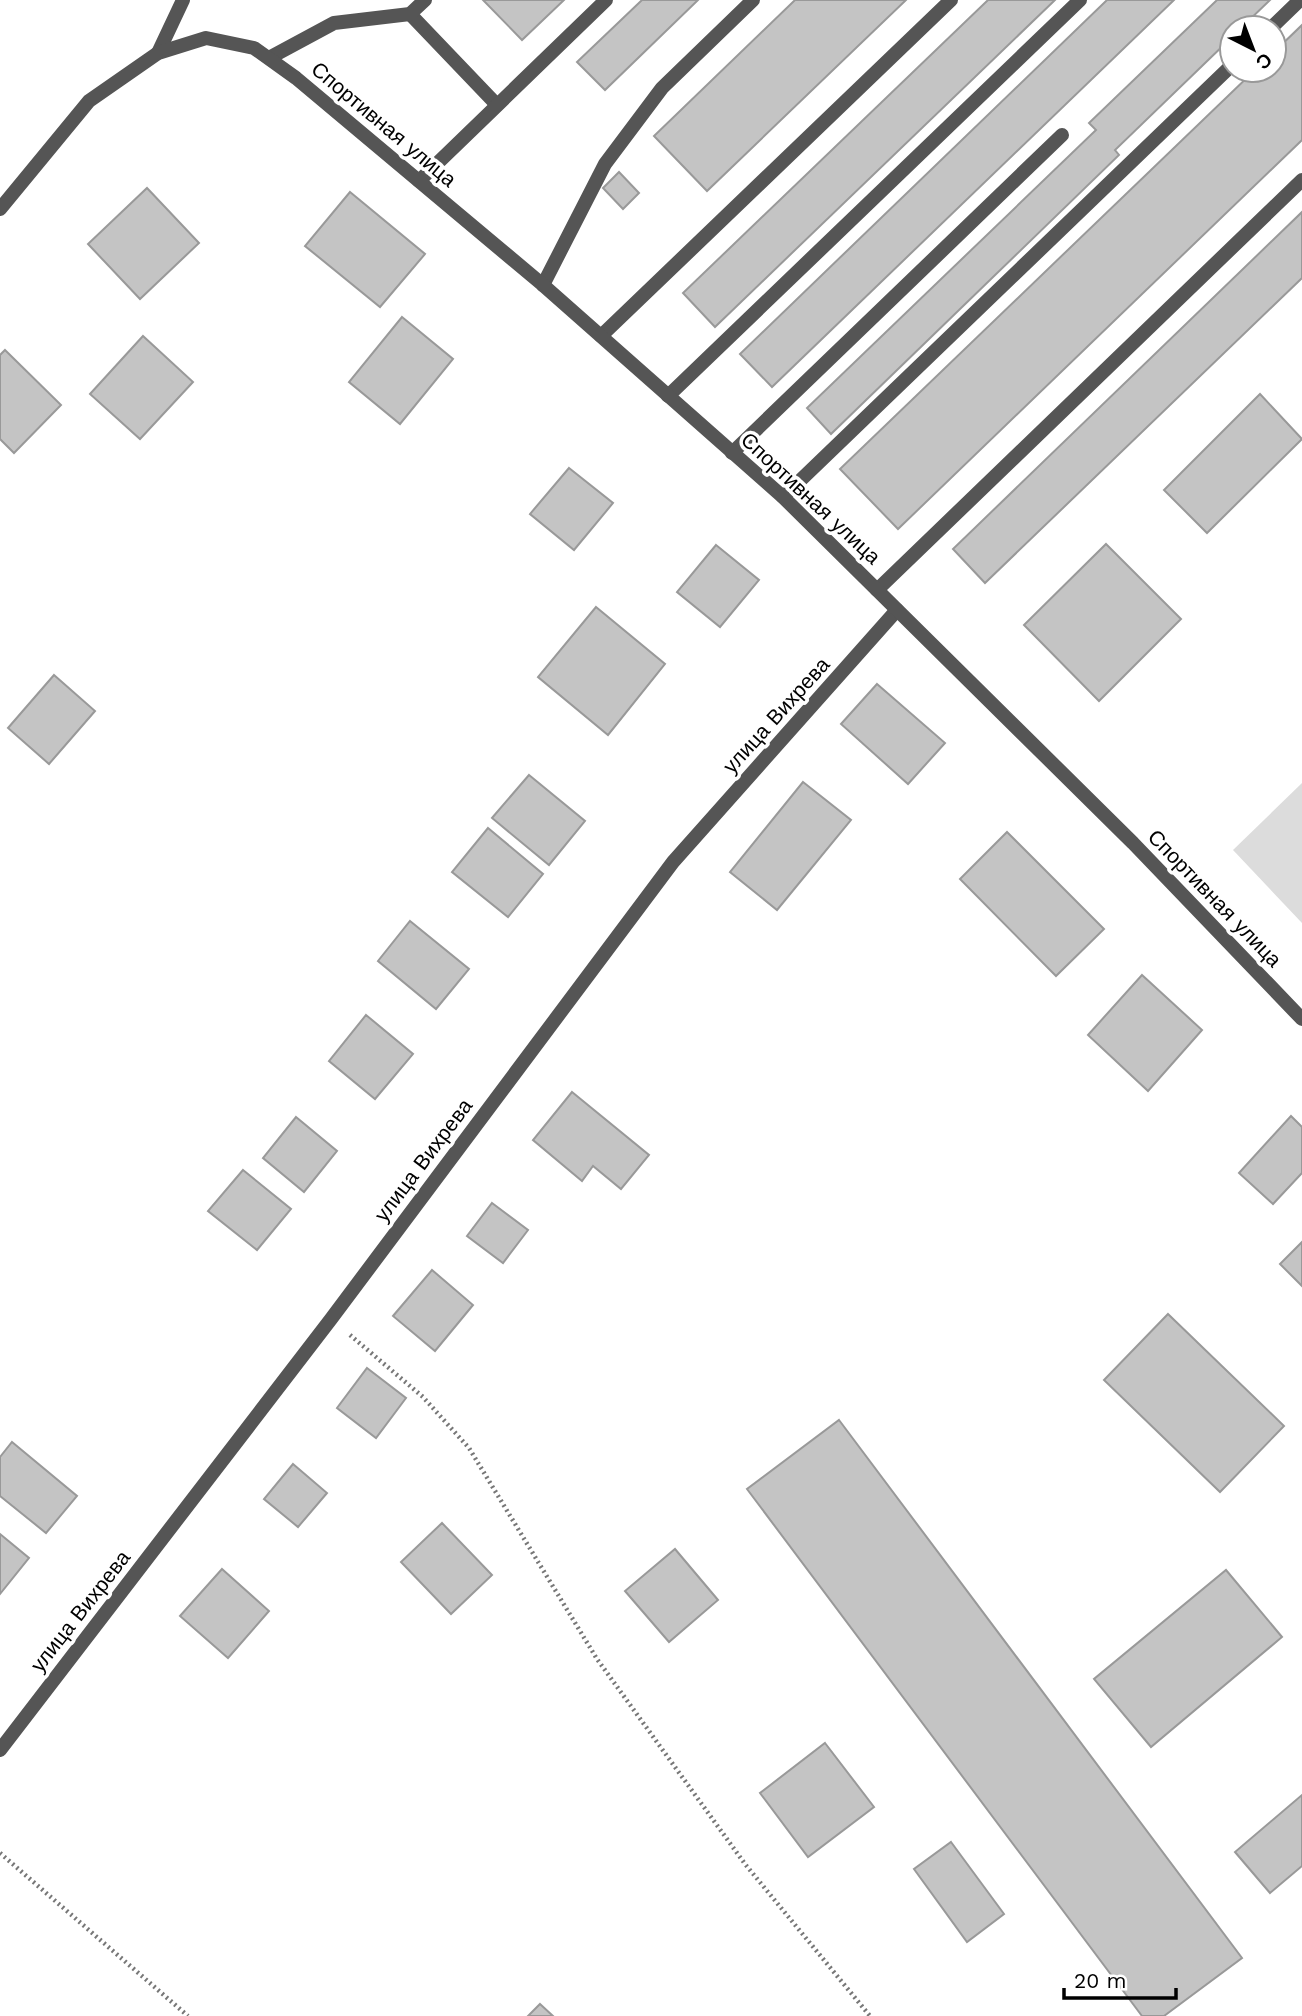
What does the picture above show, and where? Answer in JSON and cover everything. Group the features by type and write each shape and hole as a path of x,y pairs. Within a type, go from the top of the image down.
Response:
{"street":[{"path":"0,209 89,101 158,53 183,0"},
{"path":"268,58 334,23 410,14 425,0"},
{"path":"419,181 606,0"},
{"path":"543,285 605,164 662,88 753,0"},
{"path":"601,336 951,0"},
{"path":"668,396 1080,0"},
{"path":"1285,14 1300,0"},
{"path":"410,14 497,105"},
{"name":"Спортивная улица","path":"158,53 206,38 254,48 296,78 543,285 783,498 1133,843 1302,1019"},
{"path":"783,498 1218,79"},
{"path":"732,453 1062,135"},
{"path":"877,590 1302,180"},
{"name":"улица Вихрева","path":"0,1750 331,1319 673,862 897,610"}],"path":[{"path":"331,1319 423,1397 469,1448 597,1659 745,1864 870,2016"},
{"path":"0,1853 188,2016"}],"shaded area":[{"path":"1302,783 1302,923 1233,850"}],"building":[{"path":"483,0 564,0 522,40"},
{"path":"642,0 698,0 605,90 577,62"},
{"path":"795,0 906,0 707,191 654,136"},
{"path":"988,0 1055,0 715,327 683,293"},
{"path":"1107,0 1174,0 772,387 740,354"},
{"path":"1217,0 1270,0 1256,14 1218,14 1218,51 1115,150 1119,155 831,434 807,408 1096,130 1089,123"},
{"path":"1302,25 1302,140 898,529 840,469 1240,84 1288,84 1288,38"},
{"path":"619,172 639,193 623,209 603,188"},
{"path":"147,188 199,243 140,299 88,244"},
{"path":"350,192 425,254 380,307 305,246"},
{"path":"1302,212 1302,278 985,583 953,549"},
{"path":"402,317 453,359 400,424 349,382"},
{"path":"143,336 193,382 140,439 90,394"},
{"path":"5,350 61,405 14,453 0,439 0,355"},
{"path":"1260,394 1302,439 1207,533 1164,490"},
{"path":"569,468 613,503 574,550 530,514"},
{"path":"1106,544 1181,619 1099,701 1024,625"},
{"path":"716,545 759,580 720,627 677,592"},
{"path":"596,607 665,664 608,735 538,677"},
{"path":"54,675 95,711 49,764 8,728"},
{"path":"877,684 945,743 908,784 841,724"},
{"path":"529,775 585,821 549,865 492,818"},
{"path":"803,782 851,820 777,910 730,872"},
{"path":"488,828 543,874 508,917 452,872"},
{"path":"1007,832 1104,929 1056,976 960,879"},
{"path":"410,921 469,969 436,1009 378,961"},
{"path":"1142,975 1202,1030 1148,1091 1088,1035"},
{"path":"366,1015 413,1054 375,1099 329,1061"},
{"path":"572,1092 649,1155 621,1189 593,1166 582,1181 533,1140"},
{"path":"1291,1116 1302,1127 1302,1173 1273,1204 1239,1173"},
{"path":"296,1117 337,1151 304,1192 263,1158"},
{"path":"243,1170 291,1209 257,1250 208,1211"},
{"path":"492,1203 528,1230 503,1263 467,1236"},
{"path":"1302,1242 1302,1286 1280,1264"},
{"path":"432,1270 473,1305 435,1351 393,1316"},
{"path":"1168,1314 1284,1426 1220,1492 1104,1380"},
{"path":"367,1368 406,1398 376,1438 337,1408"},
{"path":"839,1420 1242,1958 1164,2016 1142,2016 747,1489"},
{"path":"12,1442 77,1496 46,1533 0,1496 0,1457"},
{"path":"293,1464 327,1493 298,1527 264,1499"},
{"path":"442,1523 492,1575 451,1614 401,1562"},
{"path":"0,1534 29,1558 0,1594"},
{"path":"675,1549 718,1600 669,1642 625,1591"},
{"path":"222,1569 269,1611 228,1658 180,1616"},
{"path":"1226,1570 1282,1637 1151,1747 1094,1679"},
{"path":"825,1743 874,1807 808,1857 760,1793"},
{"path":"1302,1795 1302,1866 1270,1893 1235,1852"},
{"path":"951,1842 1004,1914 967,1942 914,1869"},
{"path":"540,2004 553,2016 528,2016"}]}
